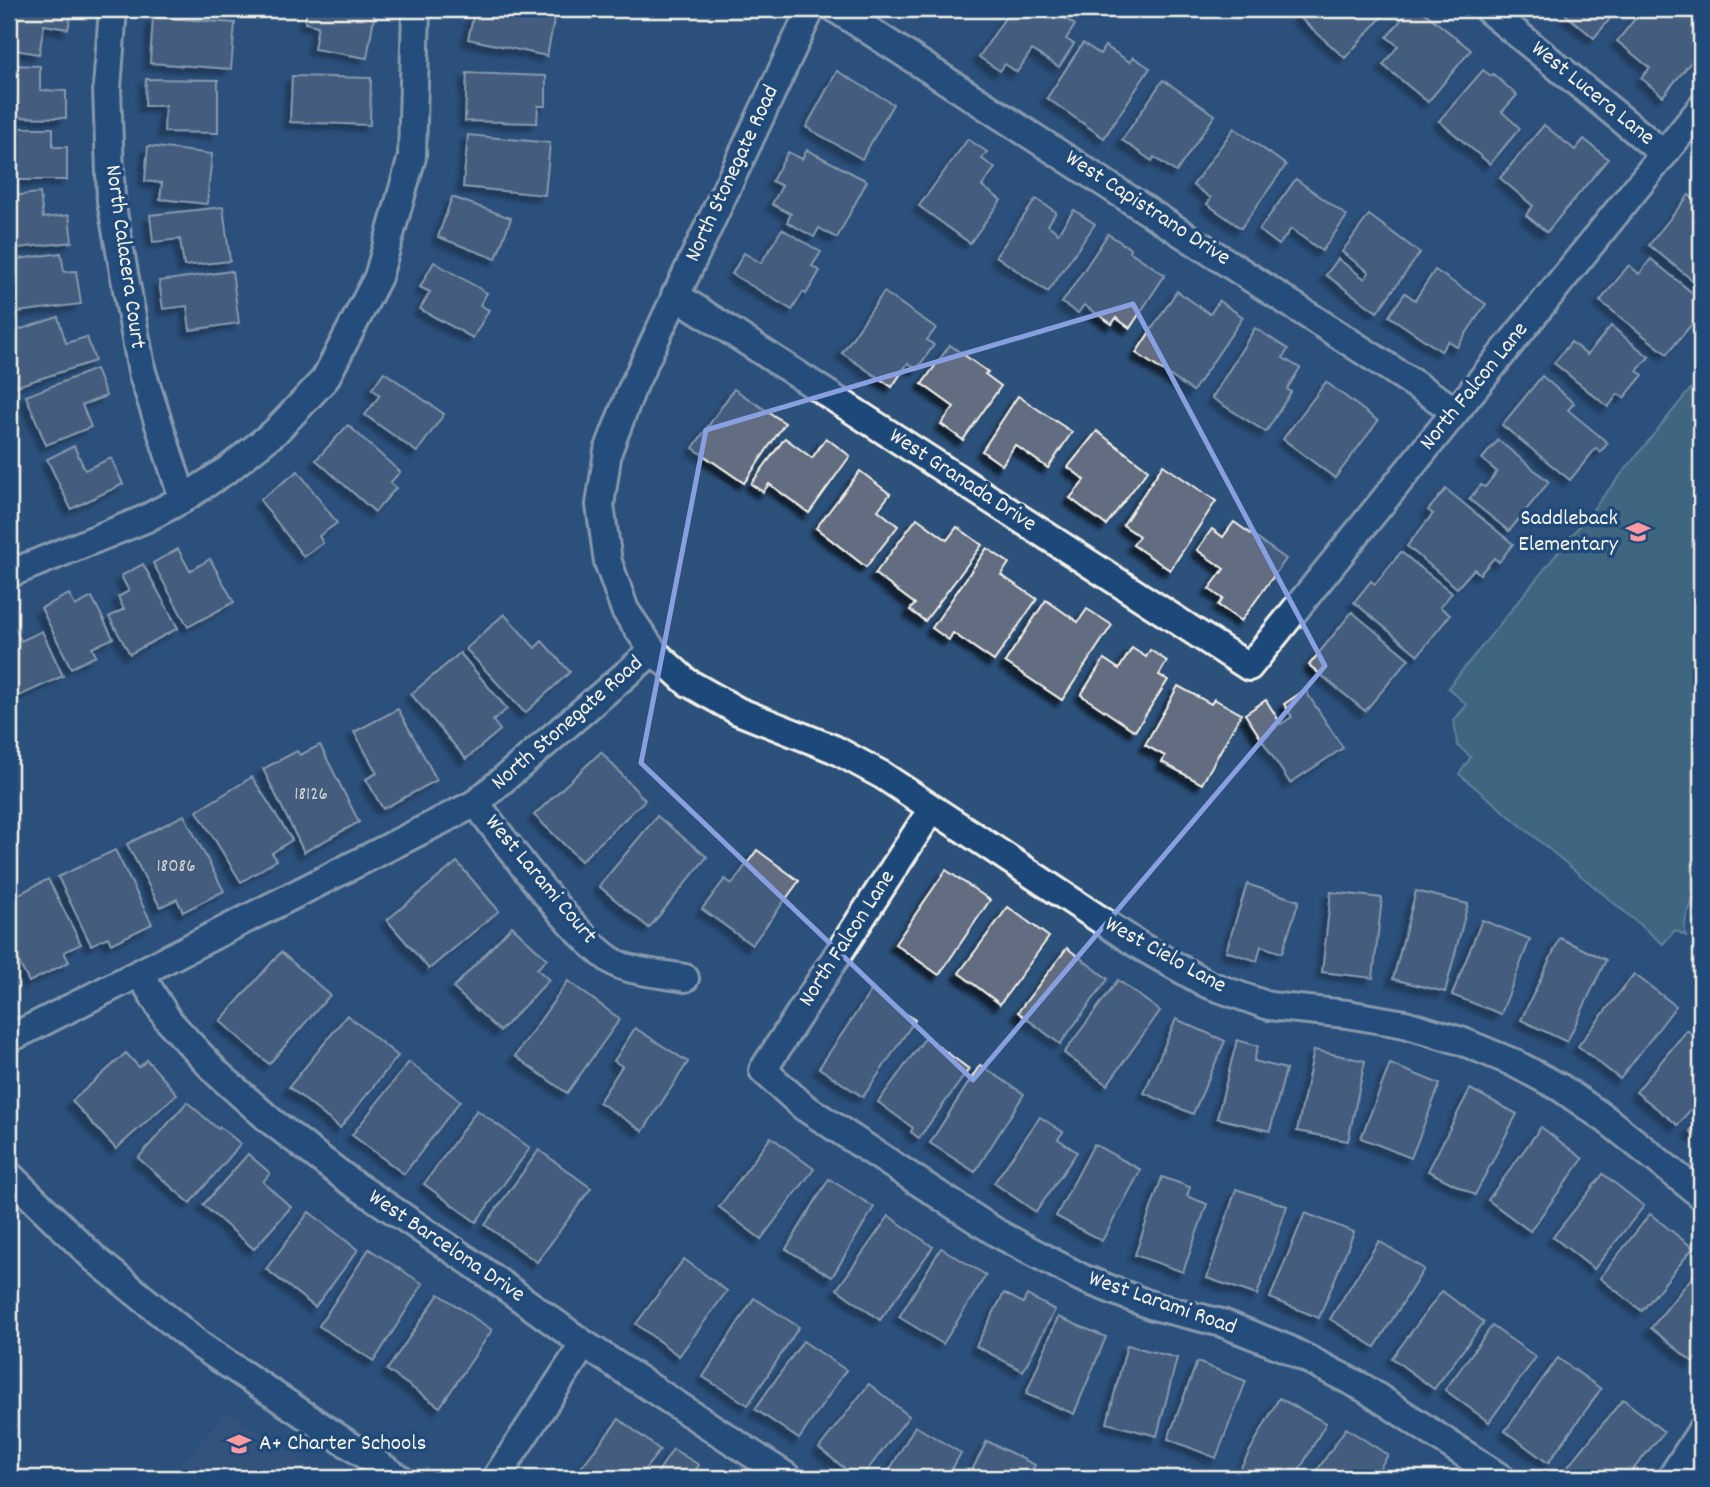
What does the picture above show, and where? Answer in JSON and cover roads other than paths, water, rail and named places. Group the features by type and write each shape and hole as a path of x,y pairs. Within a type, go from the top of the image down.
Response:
{"street":[{"name":"North Calacera Court","path":"113,9 107,88 111,201 142,372 183,499"},
{"path":"9,574 145,519 183,499 227,470 275,432 325,379 378,277 412,157 416,9"},
{"name":"North Stonegate Road","path":"9,1039 476,803 653,651 625,610 608,562 600,505 607,451 631,391 811,9"},
{"name":"West Capistrano Drive","path":"836,9 1456,411"},
{"name":"West Lucera Lane","path":"1487,9 1664,153"},
{"name":"North Falcon Lane","path":"1249,667 1701,108"},
{"name":"West Granada Drive","path":"676,296 1249,667"},
{"name":"West Cielo Lane","path":"653,651 687,682 738,711 834,749 882,775 1140,946 1207,984 1269,1006 1347,1014 1405,1024 1461,1041 1512,1062 1561,1088 1607,1120 1701,1195"},
{"name":"West Larami Court","path":"476,803 519,860 588,941 620,965 685,978"},
{"name":"North Falcon Lane","path":"763,1070 932,809"},
{"name":"West Barcelona Drive","path":"140,974 168,1020 217,1073 271,1121 348,1180 472,1263 584,1344 789,1478"},
{"name":"West Larami Road","path":"763,1070 804,1107 997,1233 1082,1278 1153,1306 1222,1323 1288,1349 1364,1388 1501,1478"},
{"path":"9,1175 95,1259 201,1346 399,1478"},
{"path":"496,1478 584,1344"},
{"path":"1671,1478 1701,1431"}],"place":[{"name":"Saddleback Elementary","path":"1638,532"},
{"name":"A+ Charter Schools","path":"239,1444"}]}
